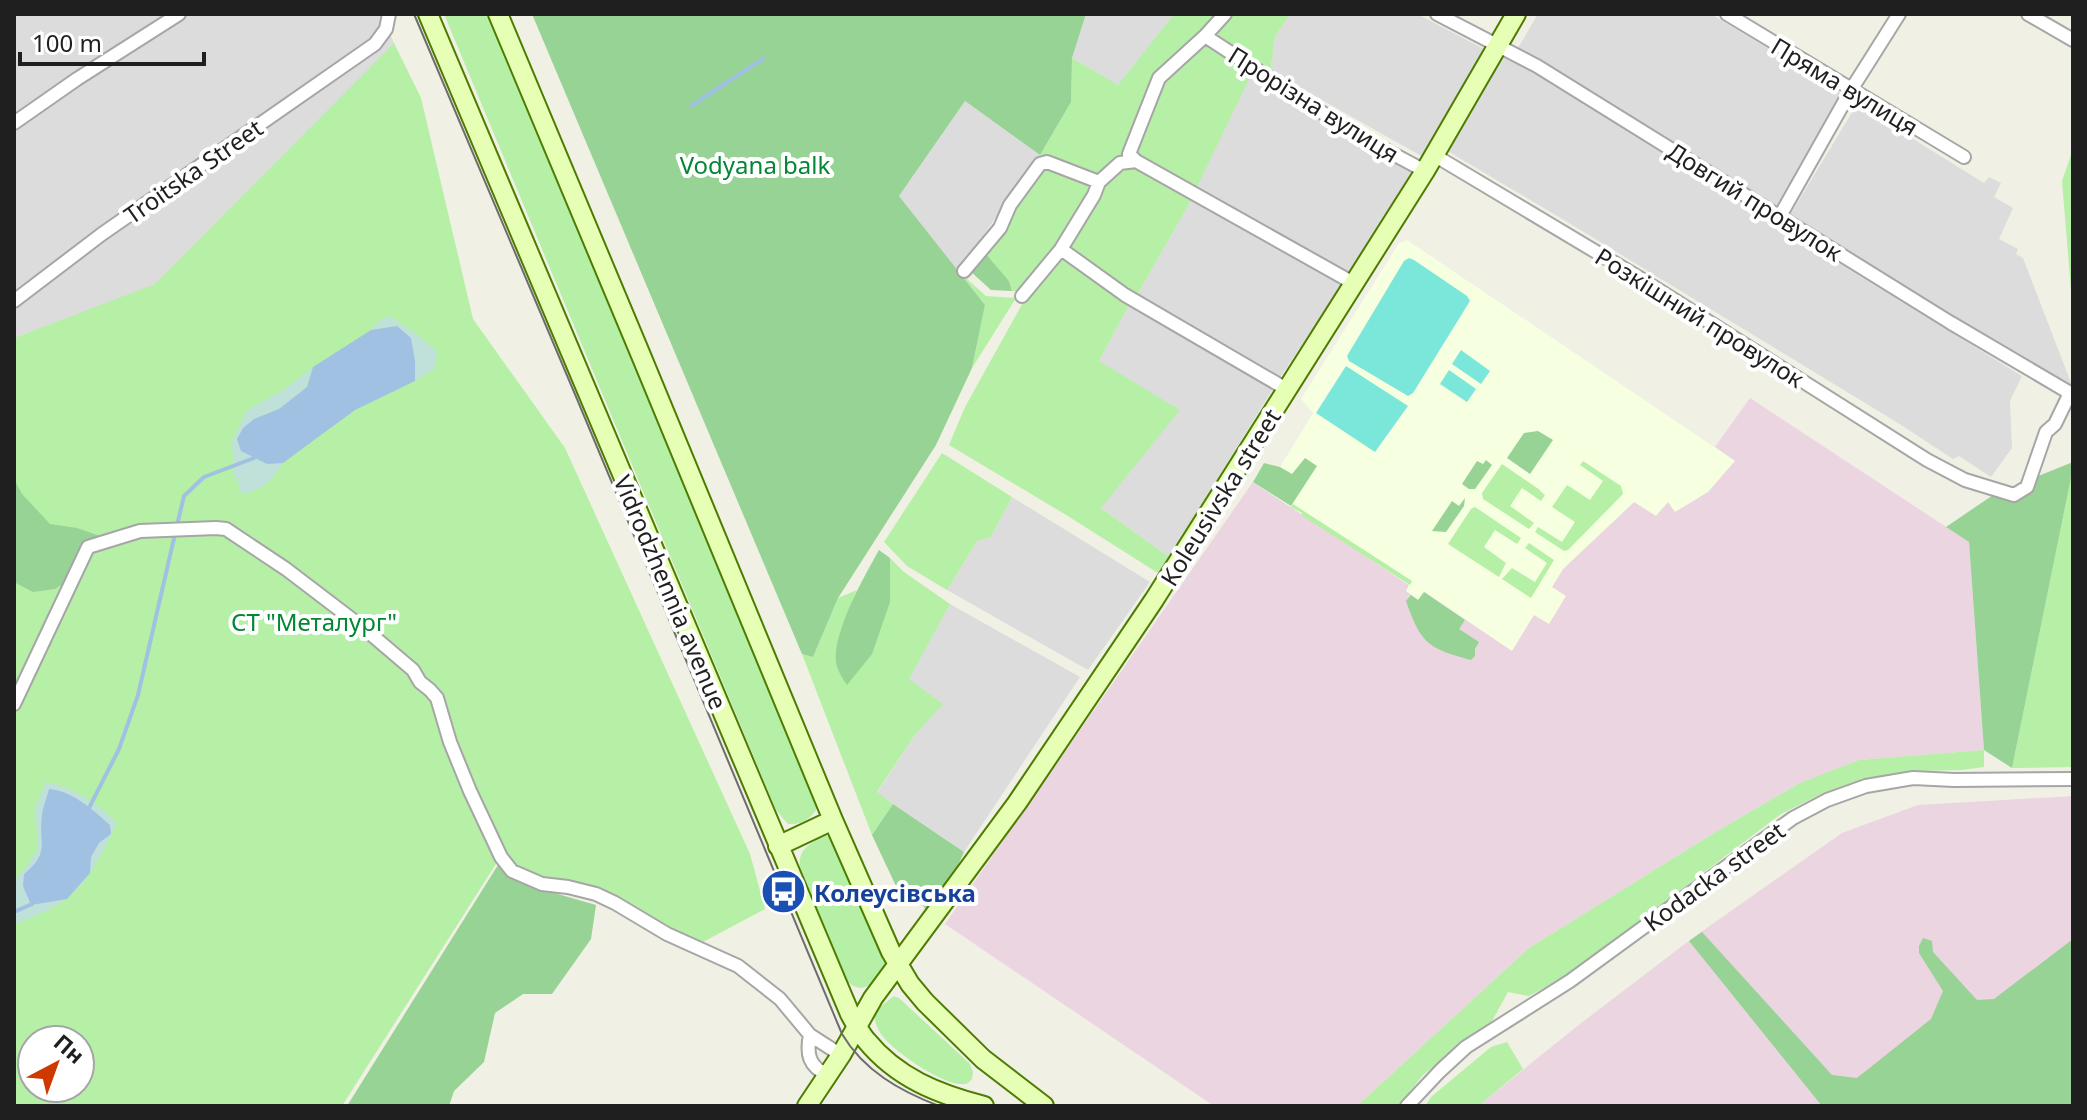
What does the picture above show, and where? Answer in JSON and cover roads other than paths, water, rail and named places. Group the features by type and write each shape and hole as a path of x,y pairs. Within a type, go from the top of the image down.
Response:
{"main road":[{"name":"Vidrodzhennia avenue","path":"428,14 850,1014 866,1040 890,1065 925,1087 984,1106"},
{"path":"498,14 833,820 898,964 910,984 935,1012 983,1059 1044,1106"},
{"name":"Koleusivska street","path":"807,1106 841,1055 873,998 1026,790 1154,600 1430,163 1516,14"},
{"path":"778,846 833,820"}],"street":[{"path":"14,123 179,14"},
{"name":"Troitska Street","path":"14,301 102,234 375,44 386,29 389,14"},
{"name":"Прорізна вулиця","path":"1136,161 1129,154 1159,78 1225,14"},
{"name":"Довгий провулок","path":"1437,14 1537,66 1951,323 2070,393"},
{"name":"Пряма вулиця","path":"1727,14 1964,157"},
{"path":"1780,216 1851,90 1899,14"},
{"path":"2028,14 2073,40"},
{"name":"Прорізна вулиця","path":"1205,36 1352,132 1430,163"},
{"path":"1022,296 1061,249 1099,182 1120,163 1136,161 1355,284"},
{"path":"964,271 1000,228 1010,205 1040,164 1047,162 1099,182"},
{"name":"Розкішний провулок","path":"1430,163 1638,277 1927,460 1965,480 2014,495 2027,487 2046,432 2055,424 2070,393"},
{"path":"1061,249 1125,295 1288,390"},
{"path":"14,704 88,547 140,531 226,529 286,569 366,630 413,670 420,682 437,698 450,742 470,791 501,857 512,871 542,884 596,894 667,934 738,966 780,999 810,1035 841,1055"},
{"name":"Kodacka street","path":"1407,1106 1466,1047 1570,981 1793,818 1827,800 1866,786 1913,778 2073,779"},
{"path":"810,1035 808,1056 820,1072 828,1075"}],"waterway":[{"path":"691,106 764,58"},
{"path":"177,525 184,496 204,477 256,455"},
{"path":"88,810 119,749 138,695 175,534"},
{"path":"14,912 32,904"}],"tram line":[{"path":"414,14 842,1034 861,1059 884,1078 910,1094 939,1106"}],"place":[{"name":"Колеусівська","path":"783,892"}],"park label":[{"name":"Vodyana balk","path":"755,164"},
{"name":"СТ \"Металург\"","path":"314,621"}]}
